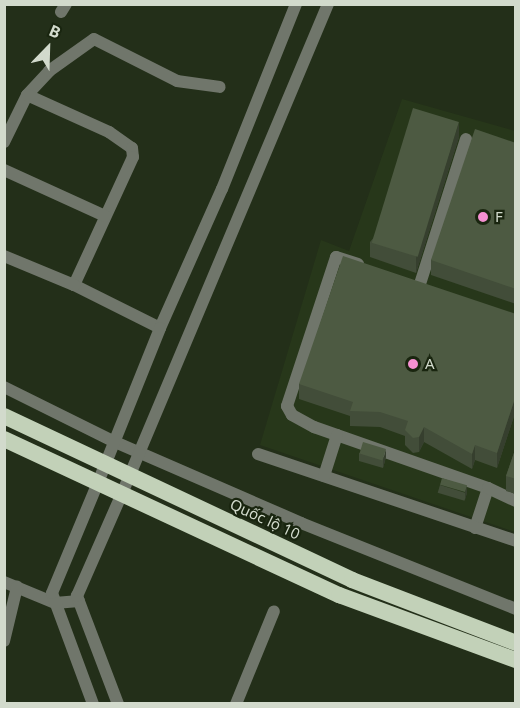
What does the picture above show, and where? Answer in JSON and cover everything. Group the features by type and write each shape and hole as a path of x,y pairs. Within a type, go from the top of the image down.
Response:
{"highway":[{"name":"Quốc lộ 10","path":"4,416 352,580 516,643"},
{"path":"4,439 97,485 339,594 516,660"}],"street":[{"path":"93,704 52,593 160,328 222,189 296,4"},
{"path":"118,704 78,596 328,4"},
{"path":"4,142 27,95 49,71 94,39 177,81 220,87"},
{"path":"27,95 109,132 132,148 133,157 74,285"},
{"path":"420,284 466,139"},
{"path":"4,170 105,216"},
{"path":"4,256 74,285 160,328"},
{"path":"368,267 336,257 287,406 292,415 337,435 488,488 516,501"},
{"path":"4,387 115,442 301,523 516,609"},
{"path":"324,476 337,435"},
{"path":"258,454 516,541"},
{"path":"475,528 488,488"},
{"path":"4,582 55,603 79,601"},
{"path":"4,641 17,587"},
{"path":"236,704 274,611"}],"shaded area":[{"path":"402,99 515,131 515,532 260,445 321,240 349,251"}],"building":[{"path":"413,108 459,122 418,257 372,243"},
{"name":"F","path":"475,129 516,143 516,289 431,260"},
{"name":"A","path":"343,256 516,314 516,395 497,453 475,445 472,454 424,427 419,437 413,438 405,430 408,421 380,412 350,411 353,402 299,384"},
{"path":"363,442 386,449 382,460 359,453"},
{"path":"516,447 516,479 506,476"},
{"path":"442,478 467,485 465,492 440,485"}],"place":[{"name":"F","path":"483,217"},
{"name":"A","path":"413,364"}]}
